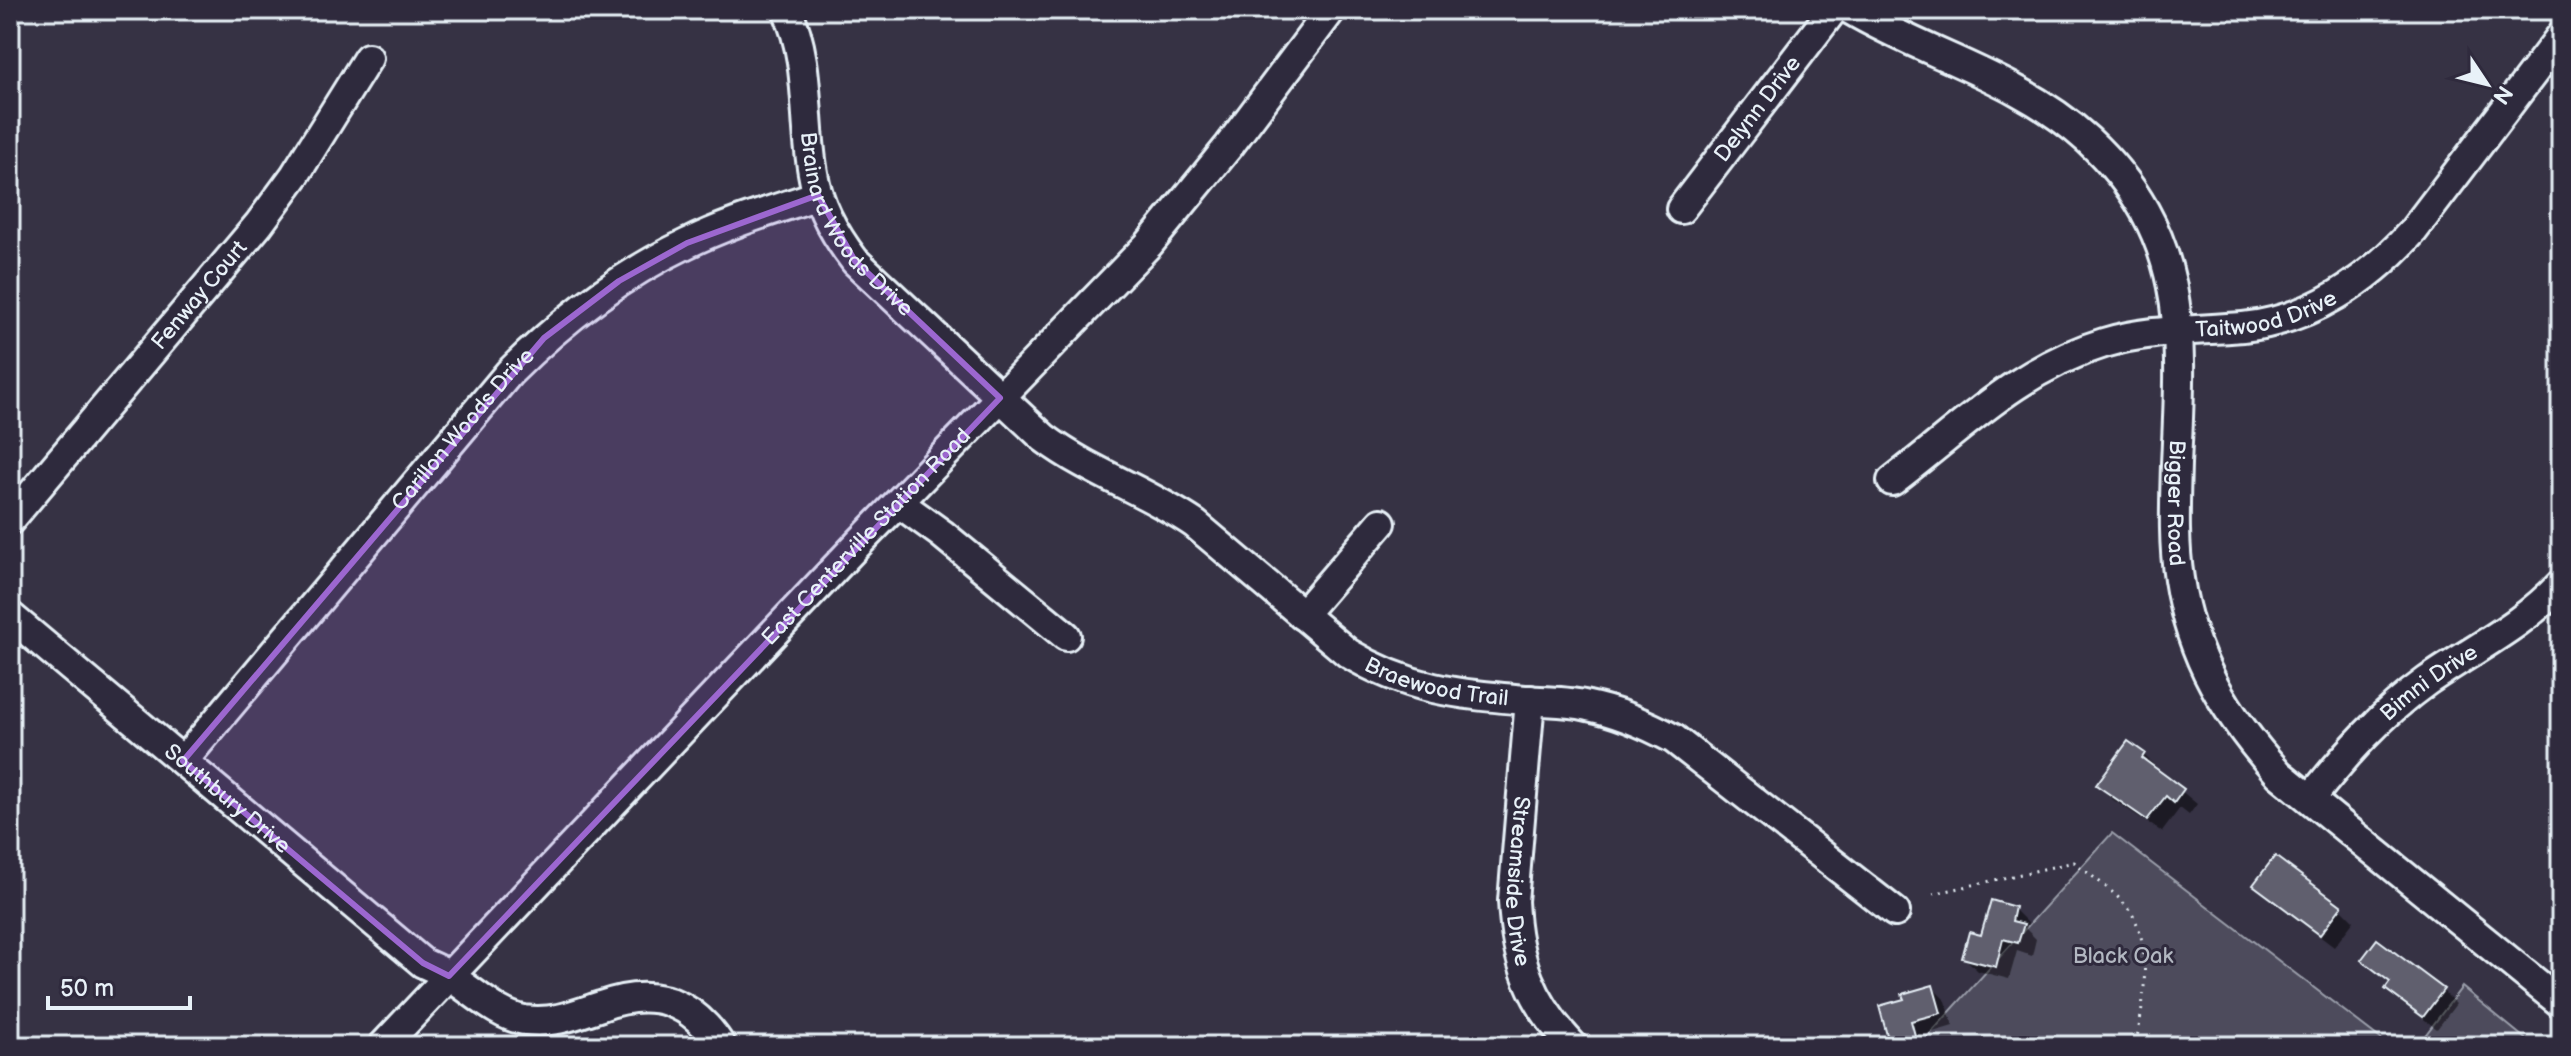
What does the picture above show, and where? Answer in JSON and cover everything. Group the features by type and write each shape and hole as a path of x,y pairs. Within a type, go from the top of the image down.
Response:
{"street":[{"name":"Brainard Woods Drive","path":"787,10 802,55 813,173 818,195 831,225 855,261 1000,398"},
{"name":"East Centerville Station Road","path":"383,1046 1149,244 1229,146 1331,10"},
{"name":"Delynn Drive","path":"1681,209 1833,10"},
{"name":"Bigger Road","path":"1851,10 2025,94 2089,141 2119,173 2151,222 2168,265 2175,295 2181,366 2175,542 2185,612 2201,660 2226,709 2246,738 2279,774 2561,1003"},
{"name":"Taitwood Drive","path":"1892,481 1982,408 2026,376 2050,363 2106,343 2179,330 2245,327 2271,322 2332,299 2361,280 2393,254 2413,231 2561,36"},
{"name":"Fenway Court","path":"10,520 259,224 295,175 368,58"},
{"name":"Carillon Woods Drive","path":"183,761 509,373 544,338 619,281 687,243 740,221 818,195"},
{"name":"Braewood Trail","path":"1000,398 1068,457 1177,511 1195,524 1348,653 1412,684 1438,690 1585,705 1643,722 1674,739 1895,912"},
{"path":"899,503 1066,636"},
{"path":"1302,615 1381,523"},
{"name":"Bimni Drive","path":"2311,798 2355,743 2389,711 2428,681 2521,621 2561,584"},
{"name":"Southbury Drive","path":"10,616 423,963 449,976 503,1013 539,1022 557,1021 625,999 665,999 687,1008 703,1021 721,1046"},
{"name":"Streamside Drive","path":"1530,700 1513,901 1515,932 1520,960 1529,984 1541,1007 1573,1046"}],"path":[{"path":"1933,894 2074,862 2128,908 2145,944 2135,1046"},
{"path":"2534,1046 2561,1035"}],"highlighted area":[{"path":"818,195 855,261 1000,398 449,976 423,963 183,761 544,338 619,281 687,243"}],"green space":[{"name":"Black Oak","path":"2112,833 2390,1046 1919,1046"},
{"path":"2462,987 2534,1046 2417,1046"}],"building":[{"path":"2128,741 2145,753 2142,758 2184,789 2174,803 2166,796 2147,820 2096,785"},
{"path":"2275,856 2342,906 2320,935 2253,885"},
{"path":"1991,900 2015,907 2012,921 2024,924 2018,943 2003,939 1996,967 1962,958 1969,932 1981,935"},
{"path":"2377,939 2444,989 2423,1017 2385,989 2390,982 2361,960"},
{"path":"1933,985 1941,1013 1911,1021 1918,1046 1890,1046 1879,1006 1904,999 1902,994"}]}
